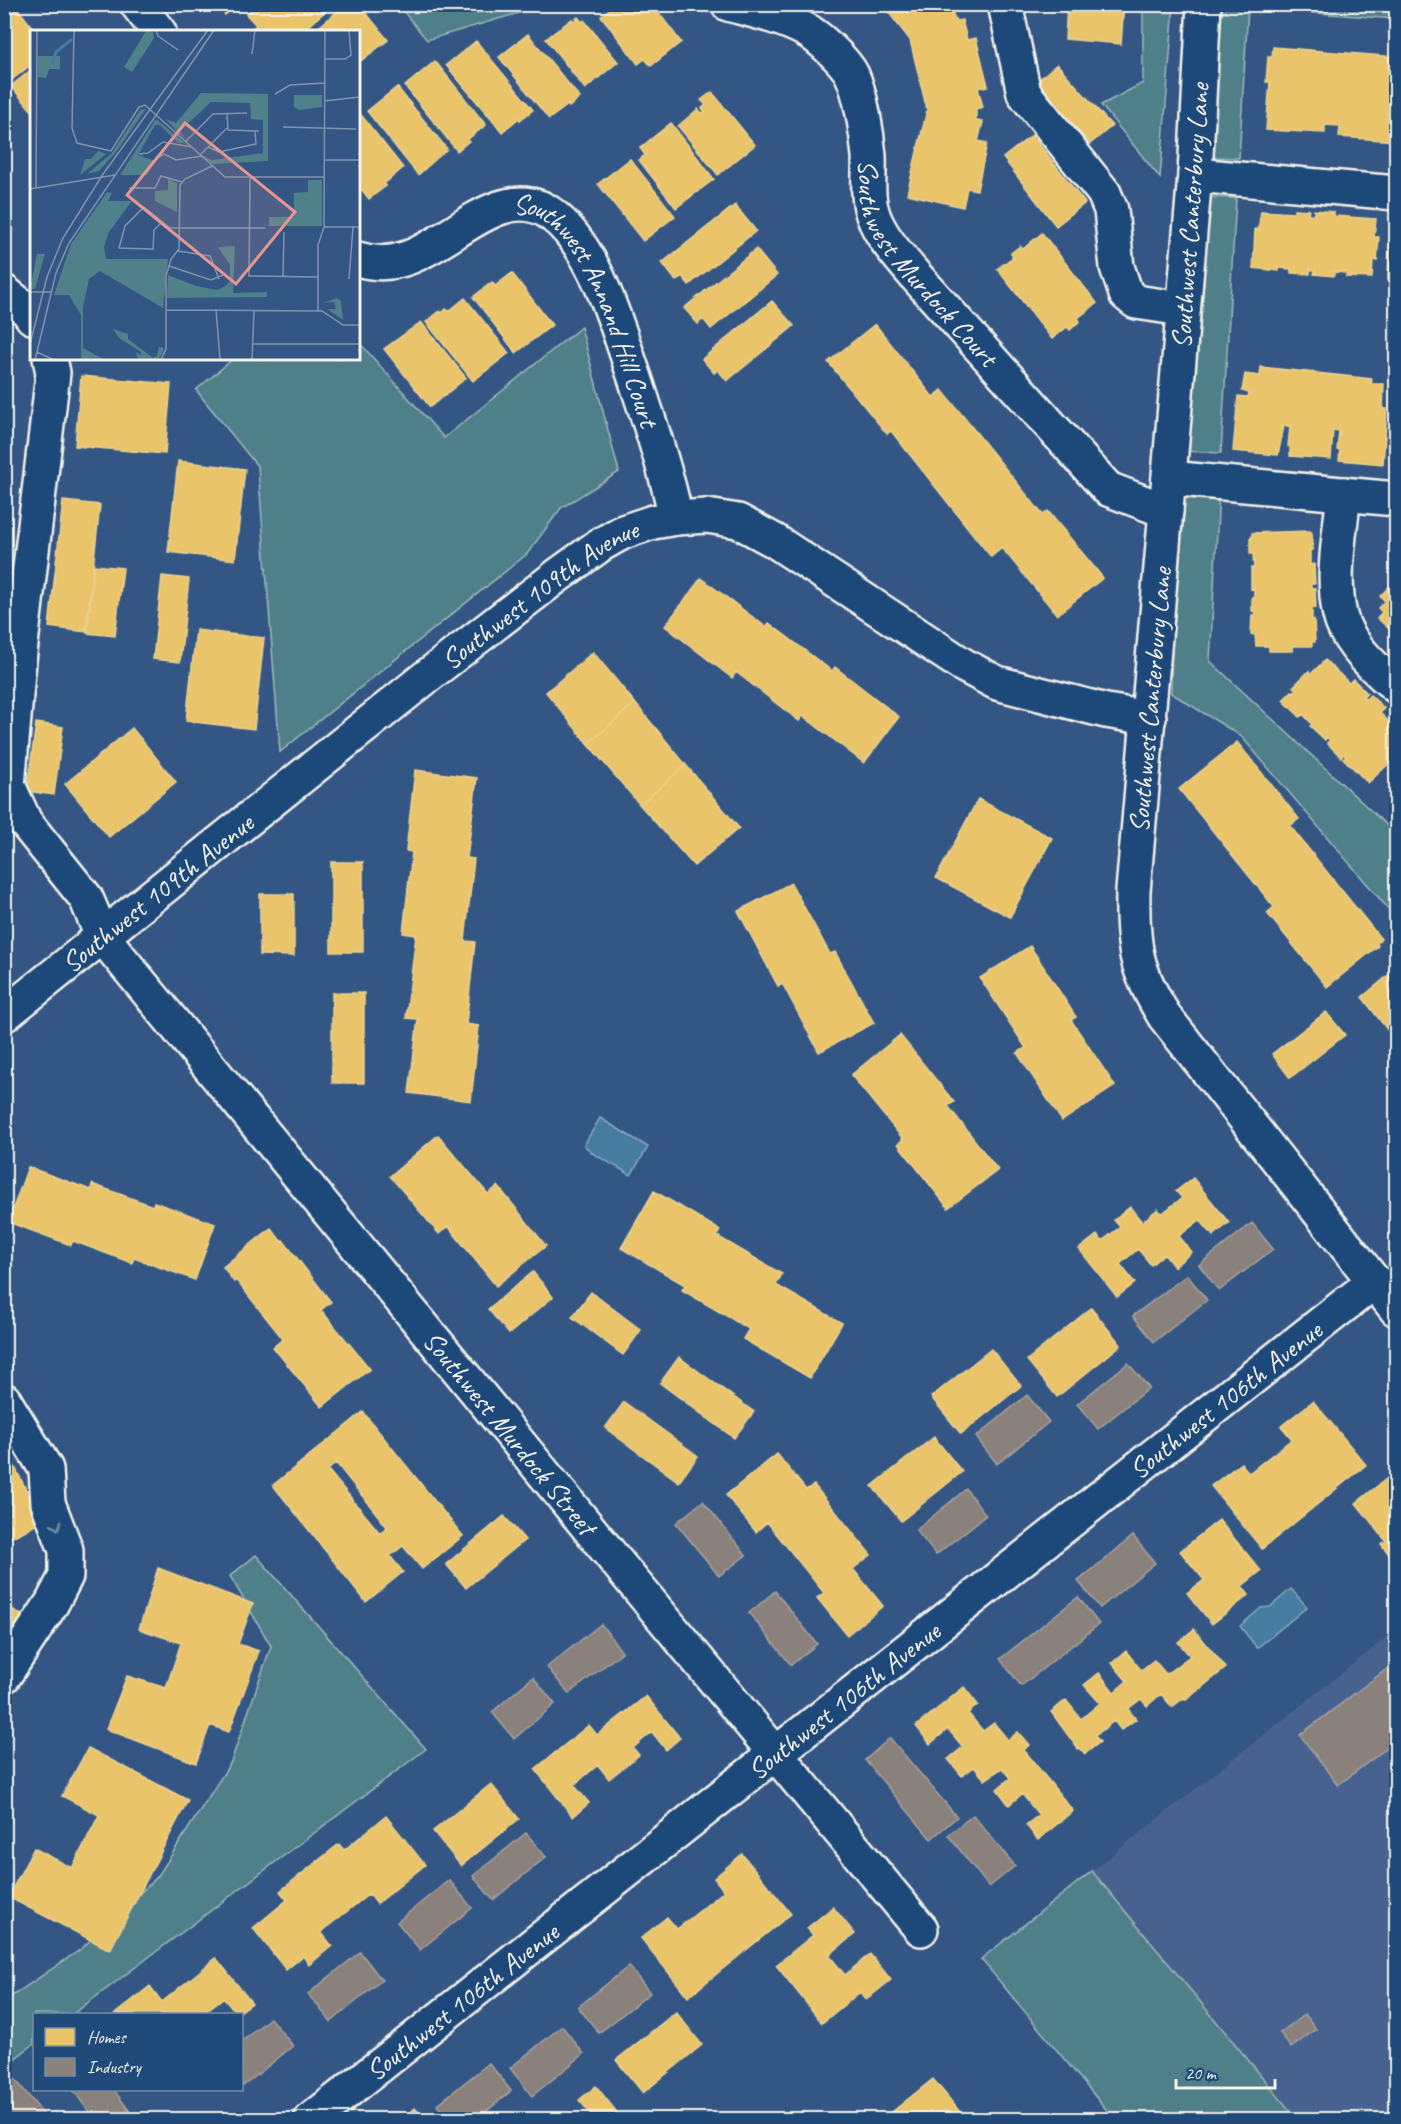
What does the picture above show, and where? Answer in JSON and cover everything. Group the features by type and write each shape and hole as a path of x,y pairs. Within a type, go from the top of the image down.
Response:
{"street":[{"path":"137,4 157,30"},
{"name":"Southwest Murdock Court","path":"728,4 771,16 808,30 851,73 859,98 869,156 867,194 873,216 885,240 1108,489 1166,511"},
{"path":"1005,4 1024,93 1104,193 1111,210 1117,267 1126,294 1136,302 1183,309"},
{"name":"Southwest Canterbury Lane","path":"1204,4 1195,175 1133,891 1134,951 1150,994 1165,1017 1396,1309"},
{"path":"1195,175 1396,193"},
{"name":"Southwest Annand Hill Court","path":"360,260 387,262 407,258 500,207 519,204 537,206 552,214 589,260 611,308 666,473 676,518"},
{"path":"4,292 30,315"},
{"name":"Southwest Murdock Street","path":"51,360 53,373 12,660 8,785 25,822 86,898 102,936 921,1929"},
{"path":"1168,478 1396,499"},
{"path":"1344,494 1336,572 1340,616 1353,642 1372,666 1396,686"},
{"name":"Southwest 109th Avenue","path":"4,1015 574,563 624,532 653,522 707,516 738,521 775,541 963,665 997,683 1106,711 1149,718"},
{"name":"Southwest 106th Avenue","path":"310,2120 1375,1281"},
{"path":"4,1400 46,1469 48,1503 66,1550 66,1576 52,1603 4,1676"}],"shaded area":[{"path":"600,1118 648,1147 631,1175 592,1153 584,1145"},
{"path":"1291,1589 1307,1607 1257,1648 1240,1626 1261,1608 1270,1607"},
{"path":"1396,1630 1396,2108 1382,2119 1297,2119 1092,1871"}],"green space":[{"path":"1238,4 1396,5 1396,19 1248,8 1239,158 1213,157 1218,7 1237,6"},
{"path":"398,5 546,5 427,40"},
{"path":"1143,5 1174,5 1160,178 1101,105 1143,83"},
{"path":"1202,197 1236,198 1221,453 1184,451"},
{"path":"581,327 619,472 561,508 527,554 280,752 258,467 196,390 232,360 360,360 360,343 444,438"},
{"path":"1175,490 1219,493 1210,661 1396,834 1396,918 1241,736 1171,693"},
{"path":"256,1555 426,1749 74,2013 33,2013 33,2045 5,2066 5,2001 81,1949 158,1876 231,1762 271,1646 230,1576"},
{"path":"1092,1871 1297,2119 1114,2119 981,1959"}],"building: Homes":[{"path":"217,4 238,4 225,15"},
{"path":"258,4 334,4 303,30 250,30 256,25 246,14"},
{"path":"346,4 359,4 388,40 360,61 360,30 315,30"},
{"path":"616,4 652,4 681,42 651,66 645,59 638,64 601,16"},
{"path":"882,4 955,4 956,6 951,10 956,21 962,20 967,40 976,38 988,86 978,88 983,107 976,109 976,121 983,122 978,141 987,143 977,190 967,188 963,207 907,194 927,110 910,40"},
{"path":"1067,4 1124,4 1121,44 1065,39"},
{"path":"15,5 34,30 30,30 30,66 4,86 4,14"},
{"path":"578,17 582,22 584,20 618,62 585,89 546,39"},
{"path":"528,34 580,98 549,119 499,57"},
{"path":"476,41 533,110 502,132 446,65"},
{"path":"1273,47 1396,57 1396,141 1339,137 1340,126 1325,125 1325,133 1266,130 1270,82 1266,82 1268,57 1272,57"},
{"path":"435,61 486,125 457,151 405,86"},
{"path":"1057,64 1112,126 1090,144 1036,82"},
{"path":"30,71 30,109 11,86"},
{"path":"397,87 447,149 418,175 367,111"},
{"path":"712,92 755,145 718,175 678,126 698,109 702,113 705,111 702,108 706,105 701,100"},
{"path":"360,114 403,168 384,184 386,186 369,199 360,188"},
{"path":"671,123 714,179 676,208 639,160 645,155 640,148"},
{"path":"1032,135 1085,203 1056,226 1003,158"},
{"path":"630,159 675,216 643,241 598,184"},
{"path":"735,205 756,231 689,285 682,276 676,281 662,263"},
{"path":"1294,209 1309,210 1308,214 1314,215 1314,210 1334,212 1334,216 1376,219 1374,237 1379,237 1377,261 1373,260 1372,278 1346,277 1346,273 1334,272 1334,276 1314,274 1315,270 1310,270 1310,274 1291,273 1291,269 1279,268 1279,271 1253,268 1255,229 1258,230 1261,211 1294,213"},
{"path":"1395,222 1396,281 1388,280 1390,241 1393,242"},
{"path":"1042,233 1097,303 1078,318 1080,321 1070,330 1067,327 1052,339 997,269 1013,257 1011,253 1020,246 1023,249"},
{"path":"4,243 11,244 5,272 4,272"},
{"path":"756,249 777,275 711,329 703,319 698,324 684,308"},
{"path":"512,273 552,325 516,353 473,297 492,282 495,286"},
{"path":"465,298 509,353 473,381 426,322 440,311 442,313 446,309 449,311"},
{"path":"772,301 794,326 727,381 718,370 714,373 702,359"},
{"path":"421,322 466,378 430,407 384,349"},
{"path":"875,324 933,397 942,390 1043,515 1048,511 1103,578 1057,615 1002,548 991,557 891,431 887,434 828,362"},
{"path":"1261,367 1372,379 1371,384 1384,384 1383,409 1387,409 1383,464 1339,460 1340,450 1337,450 1339,431 1333,430 1331,459 1290,456 1288,446 1290,426 1284,426 1278,455 1233,451 1238,396 1248,397 1249,393 1242,391 1245,374 1260,376"},
{"path":"81,376 171,384 165,454 75,446"},
{"path":"1396,417 1396,465 1392,465"},
{"path":"4,457 10,458 4,506"},
{"path":"178,461 245,469 235,560 168,552"},
{"path":"63,501 100,505 86,632 49,627"},
{"path":"1310,531 1313,550 1310,550 1310,565 1314,564 1315,584 1311,584 1311,588 1315,588 1316,608 1312,608 1312,620 1314,620 1315,642 1312,642 1312,646 1293,646 1293,651 1269,651 1269,646 1256,646 1255,635 1251,634 1252,615 1255,615 1252,611 1254,588 1251,589 1251,568 1254,568 1253,554 1250,554 1252,533"},
{"path":"94,565 123,568 115,636 87,633"},
{"path":"162,576 189,579 180,662 153,659"},
{"path":"701,578 766,627 769,623 832,671 835,667 899,717 864,763 803,716 799,721 736,672 732,678 665,626"},
{"path":"1396,580 1396,635 1377,618 1382,612 1378,608 1385,601 1380,596"},
{"path":"196,630 264,638 254,729 186,721"},
{"path":"593,652 635,703 588,744 546,692"},
{"path":"1325,660 1349,683 1353,679 1367,693 1363,697 1366,699 1370,695 1384,708 1380,713 1396,726 1396,757 1368,783 1343,758 1346,756 1344,754 1341,757 1327,743 1330,740 1326,737 1325,740 1310,726 1312,724 1303,714 1300,717 1283,700 1296,689 1293,687 1309,671 1311,674"},
{"path":"635,703 686,765 640,805 588,744"},
{"path":"36,723 63,727 54,795 27,791"},
{"path":"132,728 176,782 109,837 65,784"},
{"path":"1237,742 1299,819 1290,826 1381,939 1377,943 1378,946 1327,987 1267,913 1274,907 1179,789"},
{"path":"686,765 739,828 694,866 640,805"},
{"path":"415,770 477,778 467,858 474,859 465,941 475,942 466,1024 479,1026 471,1101 409,1093 418,1019 406,1018 416,935 403,933 412,852 406,851"},
{"path":"978,799 1052,838 1010,917 936,878"},
{"path":"331,862 363,862 363,952 331,952"},
{"path":"791,883 830,954 835,952 874,1023 819,1052 782,983 778,986 738,911"},
{"path":"260,894 294,894 294,956 260,955"},
{"path":"1030,946 1076,1017 1071,1020 1115,1086 1062,1121 1017,1053 1026,1048 980,978"},
{"path":"1396,969 1396,1041 1362,997"},
{"path":"332,993 364,993 364,1083 332,1083"},
{"path":"1326,1012 1345,1035 1290,1078 1272,1054"},
{"path":"900,1035 954,1102 948,1106 998,1170 948,1208 898,1144 903,1139 851,1075"},
{"path":"438,1135 488,1194 498,1186 546,1246 496,1286 448,1226 439,1234 390,1176"},
{"path":"28,1167 91,1190 92,1184 153,1206 154,1202 215,1224 195,1280 134,1258 132,1263 73,1241 71,1245 8,1222"},
{"path":"1193,1178 1229,1223 1213,1236 1200,1220 1179,1236 1192,1252 1174,1267 1164,1254 1151,1265 1138,1249 1120,1264 1135,1283 1117,1297 1079,1249 1097,1235 1102,1241 1120,1227 1114,1220 1130,1207 1142,1222 1158,1209 1161,1214 1182,1198 1176,1191"},
{"path":"654,1191 720,1230 717,1236 782,1274 776,1285 842,1323 810,1378 743,1339 749,1329 682,1290 685,1285 621,1248"},
{"path":"271,1228 331,1302 321,1310 370,1369 322,1407 273,1347 283,1339 223,1267"},
{"path":"533,1272 553,1297 509,1334 488,1309"},
{"path":"591,1292 641,1330 623,1355 572,1317"},
{"path":"1091,1308 1121,1345 1057,1397 1027,1360"},
{"path":"991,1349 1021,1386 961,1434 931,1397"},
{"path":"679,1357 754,1412 734,1438 660,1383"},
{"path":"1313,1401 1366,1465 1262,1549 1211,1486 1241,1463 1249,1473 1292,1439 1281,1426"},
{"path":"624,1402 698,1456 679,1482 605,1428"},
{"path":"363,1412 463,1536 422,1569 403,1546 390,1556 403,1572 366,1602 273,1485","holes":["336,1463 387,1527 380,1533 328,1470"]},
{"path":"934,1437 962,1472 901,1521 872,1486"},
{"path":"777,1454 806,1490 814,1485 871,1555 853,1569 883,1606 847,1635 817,1598 824,1593 767,1522 756,1532 726,1495"},
{"path":"14,1465 42,1522 4,1541 4,1470"},
{"path":"1396,1471 1396,1563 1381,1544 1386,1541 1356,1503"},
{"path":"504,1516 525,1540 466,1588 446,1564"},
{"path":"1219,1520 1261,1571 1242,1586 1249,1595 1212,1624 1187,1593 1204,1580 1180,1551"},
{"path":"158,1568 253,1604 238,1644 259,1651 229,1732 210,1725 196,1763 106,1729 127,1676 166,1688 181,1643 139,1629"},
{"path":"4,1604 28,1619 4,1653"},
{"path":"1194,1629 1226,1668 1186,1700 1184,1698 1172,1707 1161,1694 1147,1706 1141,1699 1128,1709 1136,1719 1121,1730 1114,1721 1095,1736 1100,1742 1085,1754 1080,1748 1078,1749 1051,1712 1066,1700 1081,1719 1100,1703 1084,1685 1099,1673 1114,1692 1127,1681 1112,1663 1126,1651 1141,1670 1154,1660 1166,1674 1190,1656 1178,1642"},
{"path":"964,1687 978,1705 968,1713 983,1731 994,1723 1008,1740 1018,1732 1029,1745 1024,1750 1073,1811 1038,1840 1026,1825 1039,1815 1022,1794 1009,1805 997,1789 1010,1778 1002,1768 985,1780 974,1767 962,1776 948,1759 963,1747 948,1729 930,1744 916,1726"},
{"path":"646,1696 680,1738 666,1750 652,1732 633,1748 639,1755 609,1779 598,1765 574,1785 589,1803 573,1817 535,1769 589,1725 597,1735"},
{"path":"88,1748 188,1800 110,1950 8,1897 34,1848 72,1868 99,1815 62,1796"},
{"path":"491,1784 519,1819 461,1866 433,1831"},
{"path":"386,1816 425,1865 377,1904 369,1894 321,1932 332,1946 309,1965 303,1956 286,1970 253,1928 287,1900 280,1891 339,1844 344,1850"},
{"path":"742,1854 791,1914 688,1997 641,1938 667,1917 677,1929 724,1891 714,1878"},
{"path":"833,1907 855,1934 829,1955 845,1975 870,1954 891,1980 866,2000 860,1992 822,2023 776,1965 813,1935 807,1928"},
{"path":"216,1958 252,2003 238,2013 223,1998 203,2013 116,2013 150,1986 162,2002"},
{"path":"676,2012 702,2045 643,2093 616,2060"},
{"path":"933,2079 964,2117 961,2120 882,2120"},
{"path":"596,2086 623,2120 585,2120 591,2114 579,2100"},
{"path":"415,2108 425,2120 401,2120"}],"building: Industry":[{"path":"1252,1223 1273,1249 1219,1291 1199,1265"},
{"path":"1187,1275 1207,1300 1154,1342 1133,1316"},
{"path":"1128,1363 1149,1388 1098,1429 1077,1404"},
{"path":"1027,1395 1049,1422 997,1464 976,1437"},
{"path":"966,1489 986,1515 936,1555 916,1530"},
{"path":"703,1501 746,1555 719,1576 676,1523"},
{"path":"1133,1536 1155,1563 1100,1608 1078,1581"},
{"path":"775,1591 817,1644 791,1665 749,1613"},
{"path":"1078,1597 1099,1624 1021,1686 1000,1659"},
{"path":"601,1624 622,1652 569,1694 547,1667"},
{"path":"1396,1662 1396,1741 1338,1785 1300,1735"},
{"path":"533,1677 555,1704 514,1739 492,1712"},
{"path":"890,1738 957,1817 931,1839 865,1760"},
{"path":"973,1815 1015,1866 989,1887 948,1835"},
{"path":"526,1833 546,1857 493,1900 473,1876"},
{"path":"449,1880 472,1908 420,1950 397,1922"},
{"path":"360,1952 382,1980 331,2022 308,1994"},
{"path":"629,1966 650,1993 599,2033 578,2007"},
{"path":"1305,2014 1316,2029 1291,2048 1280,2033"},
{"path":"270,2018 293,2046 243,2086 243,2040"},
{"path":"562,2026 584,2054 532,2096 510,2068"},
{"path":"489,2063 511,2091 476,2120 448,2120 437,2105"},
{"path":"6,2068 48,2120 4,2120 4,2069"},
{"path":"74,2091 115,2091 131,2113 121,2120 95,2120"}]}
